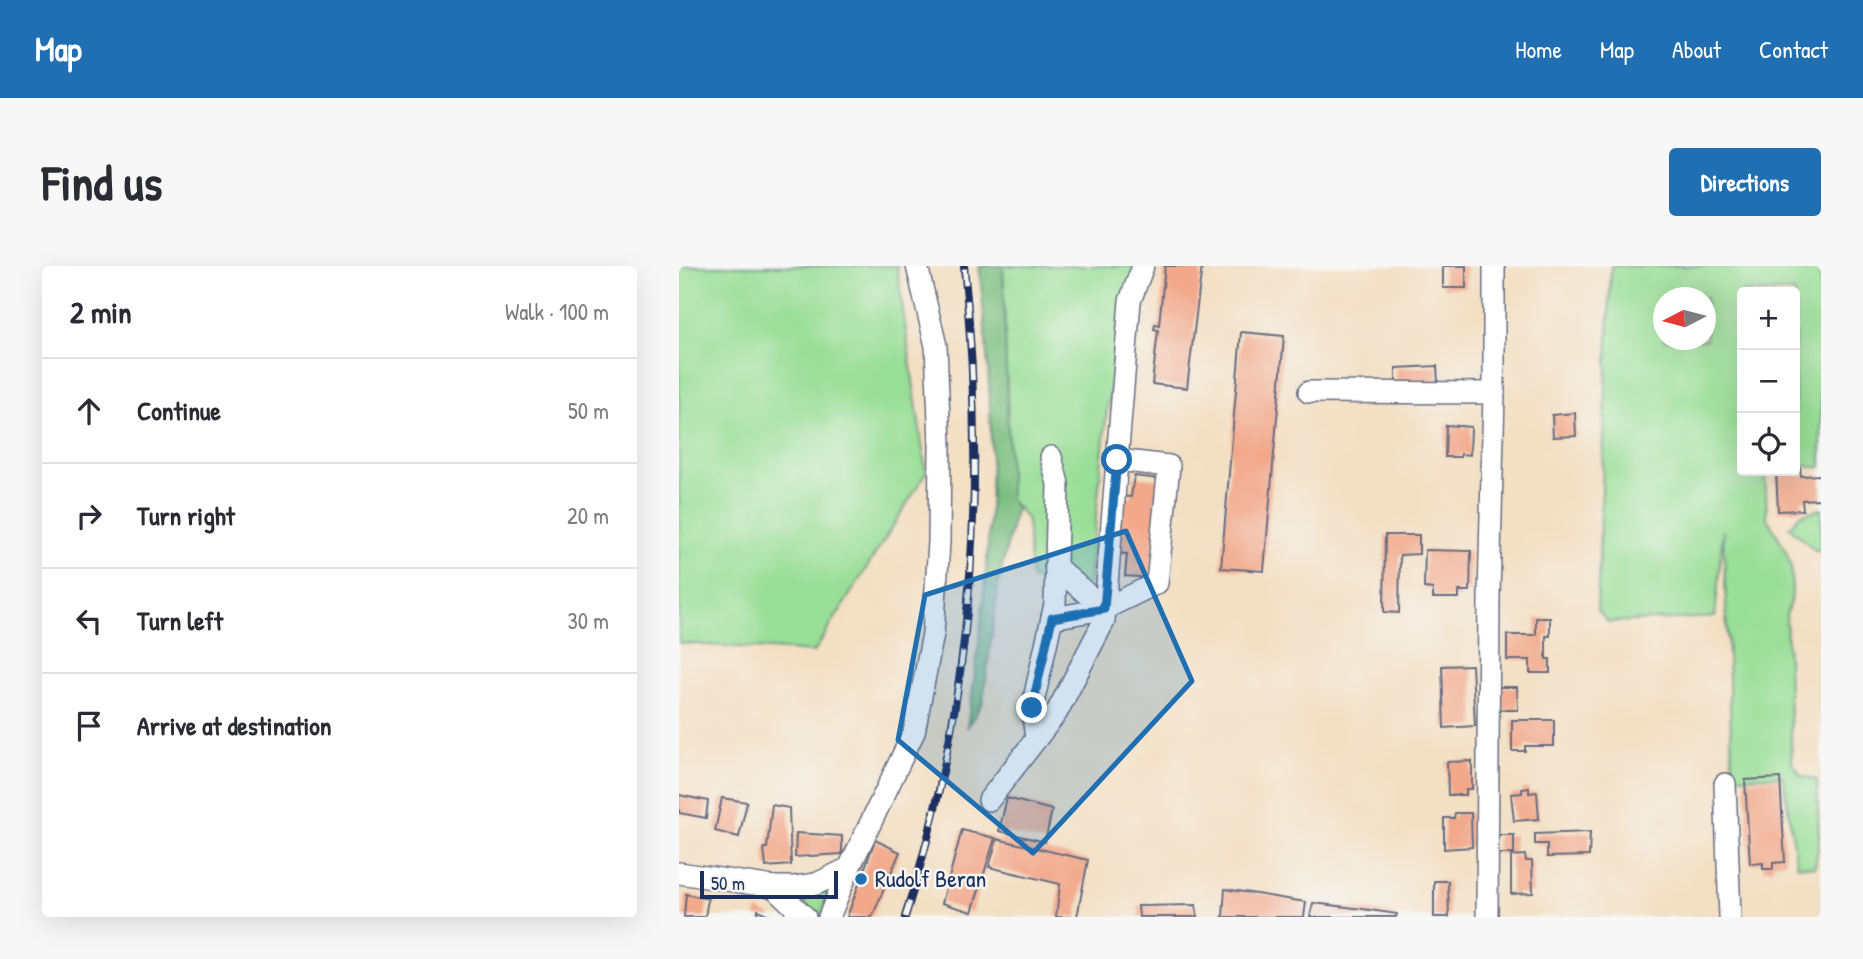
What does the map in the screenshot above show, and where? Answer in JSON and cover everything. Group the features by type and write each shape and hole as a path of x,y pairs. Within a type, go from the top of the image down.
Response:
{"street":[{"path":"829,917 849,868 914,732 933,634 939,542 940,445 936,346 917,266"},
{"path":"989,800 1057,712 1104,621 1130,301 1143,266"},
{"path":"1486,917 1494,393 1493,266"},
{"path":"1309,391 1494,393"},
{"path":"1036,739 1032,708 1055,604 1058,484 1051,457"},
{"path":"1052,618 1104,609 1157,583 1169,466 1117,460"},
{"path":"1055,566 1104,609"},
{"path":"1724,784 1730,917"},
{"path":"679,873 774,887 795,887 816,884 849,868"},
{"path":"774,887 805,917"}],"highlighted area":[{"path":"1126,531 1192,681 1033,853 898,740 925,595"}],"green space":[{"path":"679,266 897,266 926,473 814,652 679,643"},
{"path":"979,266 1003,266 1010,500 1016,507 999,580 983,702 967,728 984,593 991,491 989,385"},
{"path":"1003,266 1137,266 1107,409 1089,585 1031,579 1027,519 1010,500"},
{"path":"1611,266 1821,266 1821,467 1810,467 1800,462 1800,287 1737,287 1737,476 1765,476 1767,518 1785,549 1791,566 1792,595 1786,615 1792,762 1801,776 1817,780 1819,840 1815,867 1797,865 1783,776 1736,777 1732,761 1723,530 1715,617 1608,622 1597,610"},
{"path":"1821,509 1821,550 1815,550 1789,527 1800,515"},
{"path":"826,890 829,892 821,915 815,915 800,895"}],"building":[{"path":"1165,266 1202,266 1187,388 1152,384 1158,330 1154,329 1155,324 1159,325"},
{"path":"1443,266 1466,266 1466,288 1443,288"},
{"path":"1241,332 1284,336 1264,571 1221,568"},
{"path":"1437,366 1438,383 1396,384 1396,368"},
{"path":"1575,413 1576,436 1553,437 1552,415"},
{"path":"1446,425 1471,427 1470,455 1445,457"},
{"path":"1800,467 1801,476 1821,475 1821,499 1802,500 1803,510 1778,511 1776,476 1800,476"},
{"path":"1134,476 1160,479 1151,578 1125,576 1127,554 1113,553 1118,496 1131,497"},
{"path":"1385,535 1419,535 1419,554 1400,555 1399,613 1384,612"},
{"path":"1425,550 1471,551 1470,591 1459,591 1459,598 1433,598 1433,589 1424,588"},
{"path":"1536,618 1550,618 1550,636 1546,636 1546,659 1550,659 1550,673 1530,673 1530,660 1507,660 1507,635 1536,635"},
{"path":"1472,665 1475,726 1444,728 1442,666"},
{"path":"1499,687 1517,687 1518,710 1498,710"},
{"path":"1512,720 1554,720 1554,746 1525,746 1525,751 1512,751"},
{"path":"1472,761 1472,789 1466,789 1466,795 1448,795 1447,762"},
{"path":"1780,778 1785,862 1773,863 1773,869 1763,869 1763,863 1750,864 1745,780"},
{"path":"1529,788 1529,793 1537,792 1539,819 1514,821 1511,794 1522,793 1522,789"},
{"path":"679,795 708,801 706,818 679,813"},
{"path":"722,798 747,802 739,837 715,831"},
{"path":"1007,798 1052,810 1045,842 999,831"},
{"path":"772,805 789,808 791,865 766,867 764,848 767,848"},
{"path":"1455,813 1471,813 1472,847 1444,849 1444,818 1454,818"},
{"path":"962,830 995,838 972,912 942,903"},
{"path":"1590,832 1589,856 1547,857 1547,844 1535,844 1535,834"},
{"path":"796,833 842,836 842,854 795,857"},
{"path":"1497,835 1514,835 1514,854 1496,854"},
{"path":"997,839 1088,860 1077,917 1056,917 1060,884 989,867"},
{"path":"875,840 900,852 872,917 847,917"},
{"path":"1525,855 1526,861 1532,861 1533,893 1511,894 1511,856"},
{"path":"1434,881 1448,881 1449,917 1434,917"},
{"path":"1225,889 1306,902 1304,917 1223,917"},
{"path":"686,894 708,899 705,917 684,917"},
{"path":"1313,903 1397,914 1396,917 1310,917"},
{"path":"1196,905 1197,917 1139,917 1138,906"},
{"path":"758,910 773,917 756,917"}],"railway":[{"path":"905,917 928,837 946,757 960,676 969,595 974,431 964,266"}],"place":[{"name":"Rudolf Beran","path":"861,879"}],"route":[{"path":"1032,708 1052,618 1104,609 1117,460"}]}
